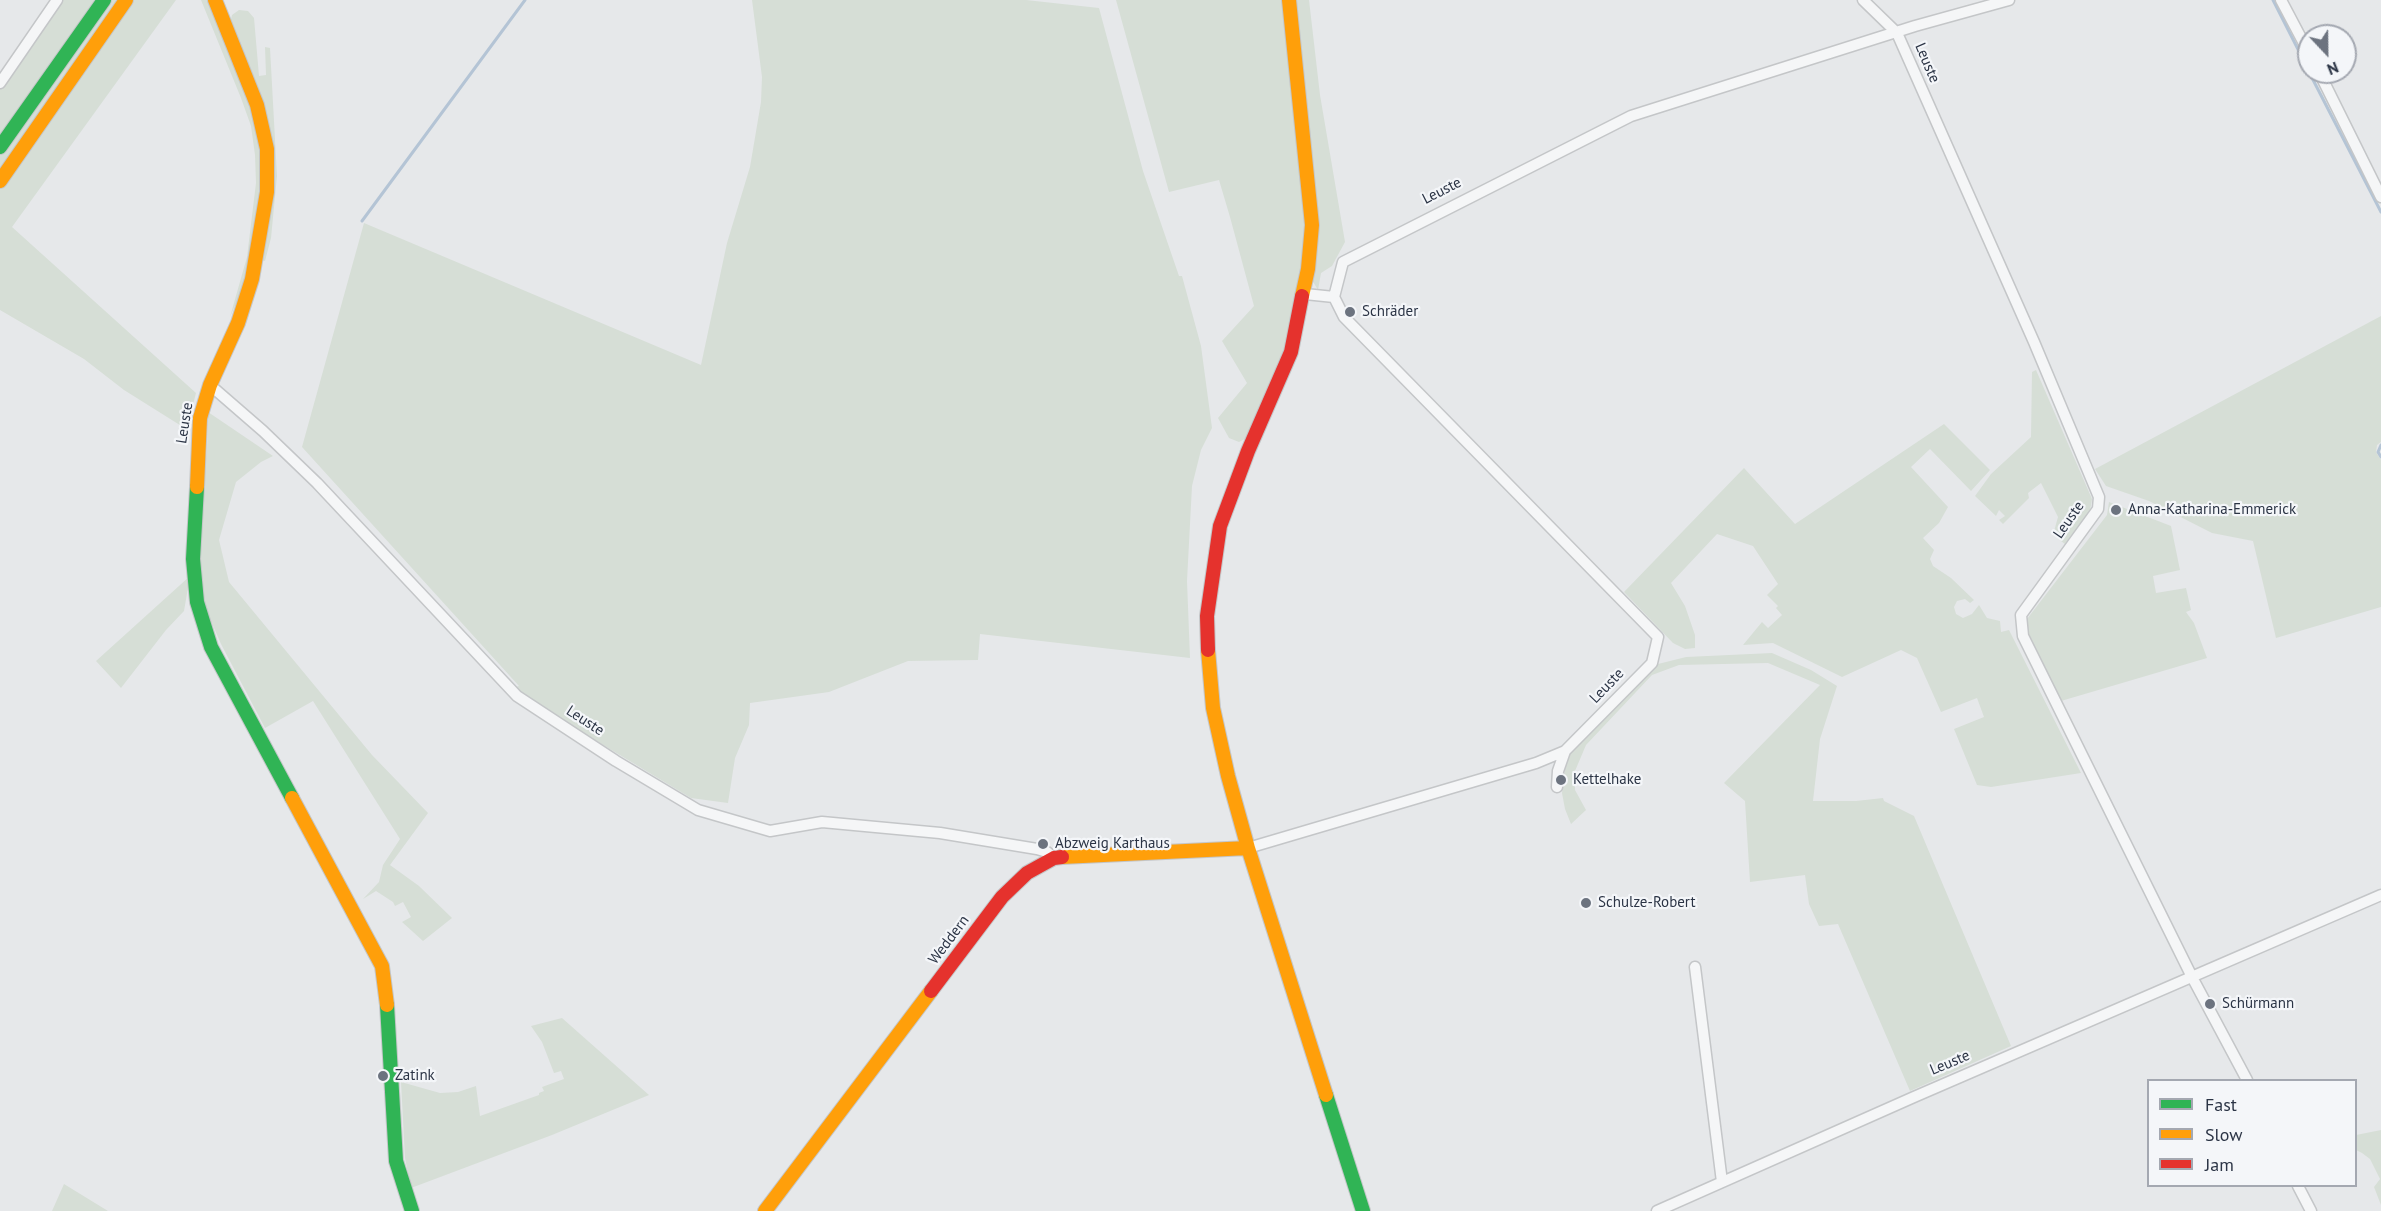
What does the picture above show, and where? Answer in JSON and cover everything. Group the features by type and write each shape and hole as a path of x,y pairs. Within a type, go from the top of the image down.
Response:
{"main road":[{"path":"0,147 104,0"},
{"path":"0,181 126,0"},
{"name":"Leuste","path":"215,0 257,105 267,149 267,192 252,279 238,323 210,385 198,435 193,559 197,602 211,647 382,966 386,987 396,1161 412,1211"},
{"path":"1289,0 1311,225 1305,294 1291,352 1248,451 1220,526 1207,616 1213,708 1228,776 1248,848 1363,1211"},
{"name":"Weddern","path":"765,1211 1002,897 1027,873 1054,858 1082,854 1248,848"}],"street":[{"path":"0,83 57,0"},
{"name":"Leuste","path":"1863,0 1897,33 2034,342 2099,498 2098,509 2021,615 2023,636 2192,977 2246,1079"},
{"name":"Leuste","path":"1248,848 1536,763 1565,751 1652,663 1658,637 1344,317 1334,297 1343,262 1631,116 2009,0"},
{"path":"2282,0 2297,29"},
{"path":"2325,84 2381,197"},
{"path":"1305,294 1334,297"},
{"name":"Leuste","path":"210,385 263,430 317,483 517,696 698,810 770,831 822,822 940,833 1037,849 1047,852 1054,858"},
{"name":"Leuste","path":"1536,763 1551,772 1556,783 1565,751"},
{"name":"Leuste","path":"1657,1211 2381,895"},
{"path":"1695,967 1722,1182"},
{"path":"2299,1187 2310,1211"}],"shaded area":[{"path":"61,0 176,0 12,227 196,393 188,424 183,427 124,390 84,359 0,310 0,89"},
{"path":"201,0 210,0 250,98 262,152 262,184 249,274 230,317 247,257 256,183 255,155 251,126"},
{"path":"752,0 1026,0 1099,8 1143,171 1179,276 1182,276 1201,346 1212,428 1201,450 1192,486 1187,581 1190,658 980,634 978,660 908,661 829,692 750,703 749,725 735,758 728,803 691,798 527,699 516,687 519,686 302,447 364,223 701,365 727,243 750,167 761,102 762,77"},
{"path":"1116,0 1284,0 1305,211 1304,255 1294,319 1282,360 1249,437 1239,442 1229,438 1218,418 1247,383 1222,341 1254,306 1230,217 1219,180 1169,192"},
{"path":"1295,0 1309,0 1320,95 1345,242 1332,266 1321,273 1318,290 1312,280"},
{"path":"239,10 248,11 254,18 259,76 266,75 265,47 270,48 277,176 271,238 265,261 261,260 272,174 230,23 232,15"},
{"path":"2381,316 2381,442 2377,445 2376,452 2381,460 2381,607 2276,638 2253,541 2212,533 2149,501 2106,486 2095,469"},
{"path":"2036,370 2092,499 2090,511 2065,544 2053,535 2058,517 2041,483 2028,493 2029,498 2003,524 1999,520 2005,516 1999,510 1996,516 1975,496 1991,474 2031,437 2032,372"},
{"path":"208,412 273,456 261,462 236,482 219,540 229,582 372,755 428,813 390,865 419,886 452,918 423,941 402,922 411,917 403,902 395,906 393,902 376,891 363,899 379,882 383,865 400,839 313,701 265,728 221,644 202,600 198,559 200,501 207,451"},
{"path":"1944,424 1990,470 1971,491 1930,449 1911,467 1948,507 1939,523 1923,538 1934,550 1930,559 1933,566 1951,578 1974,600 1970,603 1965,599 1957,601 1954,607 1956,614 1963,618 1972,614 1979,605 1987,618 2000,621 2001,632 2009,630 2081,773 1991,787 1977,785 1954,729 1984,717 1977,698 1941,712 1917,658 1901,650 1842,677 1773,643 1743,645 1762,622 1768,628 1782,615 1776,608 1778,606 1767,595 1778,584 1753,546 1717,534 1671,583 1685,606 1695,635 1695,648 1685,649 1673,643 1624,592 1744,468 1795,524"},
{"path":"2109,502 2171,526 2180,570 2153,576 2156,593 2186,588 2191,610 2186,612 2194,623 2207,658 2061,701 2026,631 2027,619 2107,515"},
{"path":"190,576 184,611 166,630 121,688 96,661"},
{"path":"1772,653 1811,670 1837,686 1820,739 1813,801 1856,801 1883,798 1884,801 1914,816 2011,1046 1910,1091 1838,924 1819,926 1809,904 1805,875 1750,882 1745,801 1724,783 1820,685 1768,663 1679,665 1652,675 1586,745 1575,771 1575,790 1586,810 1571,824 1562,793 1566,759 1571,750 1654,665 1686,657"},
{"path":"562,1018 649,1095 552,1135 411,1188 405,1158 401,1082 440,1093 458,1092 476,1086 480,1116 539,1095 544,1091 542,1087 564,1079 561,1071 554,1073 542,1042 531,1026"},
{"path":"2381,1130 2381,1205 2374,1187 2380,1179 2370,1159 2357,1150 2357,1135"},
{"path":"64,1184 108,1211 52,1211"}],"waterway":[{"path":"362,221 525,0"},
{"path":"2273,0 2297,47"},
{"path":"2315,84 2381,212"},
{"path":"2381,445 2378,452 2381,457"}],"traffic: fast":[{"path":"0,147 104,0"},
{"path":"197,487 193,559 197,602 211,647 292,798"},
{"path":"387,1005 396,1161 412,1211"},
{"path":"1326,1095 1363,1211"}],"traffic: slow":[{"path":"0,181 126,0"},
{"path":"197,487 200,418 210,385 238,323 252,279 267,192 267,149 257,105 215,0"},
{"path":"1289,0 1312,225 1308,269 1302,296"},
{"path":"1208,650 1213,708 1228,776 1248,848 1326,1095"},
{"path":"292,798 382,966 387,1005"},
{"path":"1062,857 1248,848"},
{"path":"765,1211 931,991"}],"traffic: jam":[{"path":"1208,650 1207,616 1220,526 1248,451 1291,352 1302,296"},
{"path":"931,991 1002,897 1027,873 1054,858 1062,857"}],"place":[{"name":"Schräder","path":"1350,312"},
{"name":"Anna-Katharina-Emmerick","path":"2116,510"},
{"name":"Kettelhake","path":"1561,780"},
{"name":"Abzweig Karthaus","path":"1043,844"},
{"name":"Schulze-Robert","path":"1586,903"},
{"name":"Schürmann","path":"2210,1004"},
{"name":"Zatink","path":"383,1076"}]}
